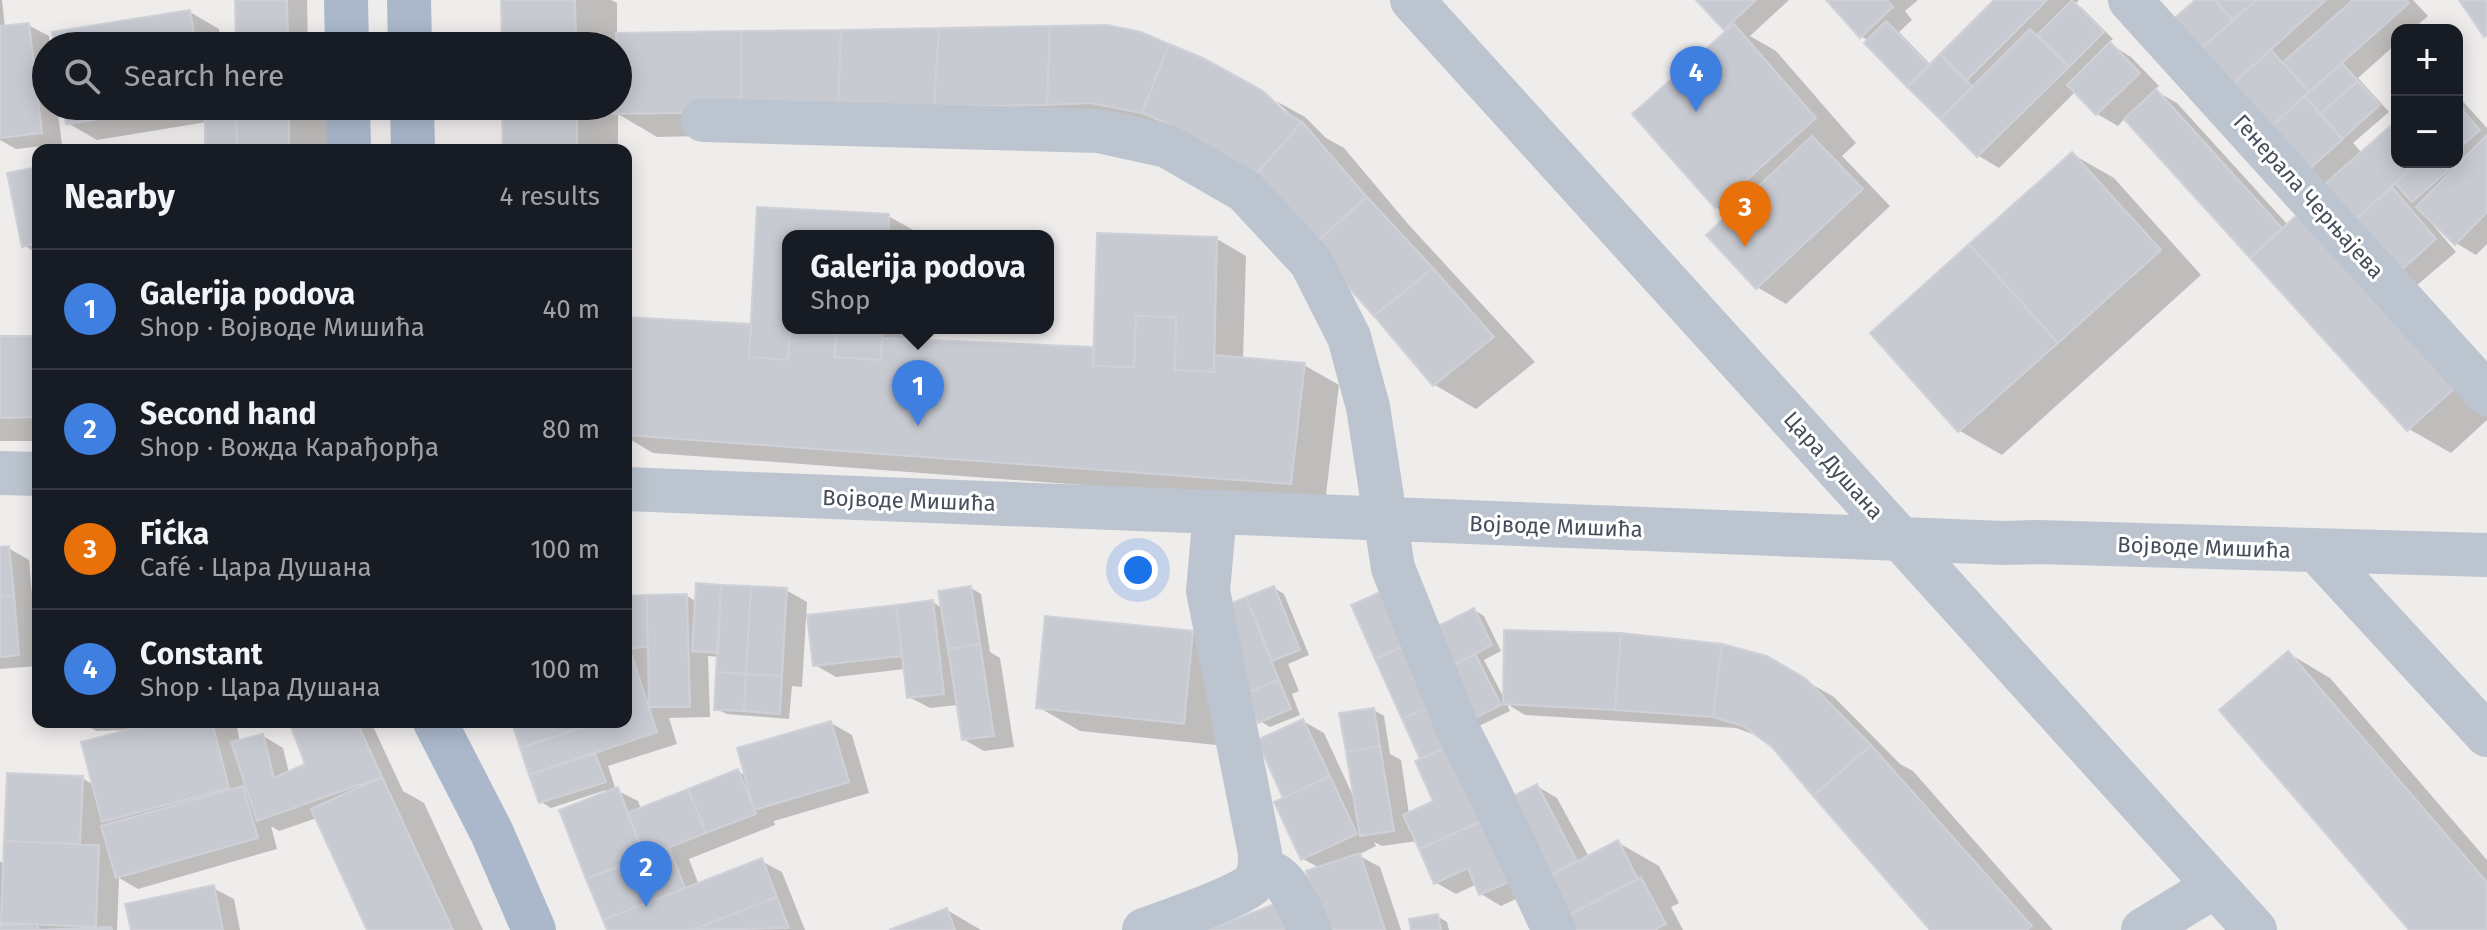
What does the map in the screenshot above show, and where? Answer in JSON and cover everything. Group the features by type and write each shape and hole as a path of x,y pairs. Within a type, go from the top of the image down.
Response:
{"main road":[{"path":"346,0 347,32"},
{"path":"409,0 410,32"},
{"path":"348,120 349,144"},
{"path":"412,120 413,144"},
{"path":"438,728 492,833 534,930"},
{"path":"463,728 492,833"}],"street":[{"name":"Цара Душана","path":"1412,0 2255,930"},
{"name":"Генерала Черњајева","path":"2130,0 2487,394"},
{"path":"703,120 1099,131 1167,146 1245,191 1311,262 1349,337 1368,407 1393,568 1452,716 1554,930"},
{"path":"0,473 32,474"},
{"name":"Војводе Мишића","path":"632,489 1902,540 2487,555"},
{"path":"1144,930 1252,885 1259,871 1260,853 1208,591 1215,512"},
{"path":"2317,551 2487,735"},
{"path":"1259,871 1275,873 1283,882 1310,930"},
{"path":"2143,930 2215,886"}],"building":[{"path":"235,0 287,0 288,32 236,32"},
{"path":"501,0 575,0 576,32 502,32"},
{"path":"1696,0 1756,0 1724,30"},
{"path":"1826,0 1887,0 1893,7 1860,38"},
{"path":"1994,0 2047,0 1966,81 1940,54"},
{"path":"2072,0 2104,32 2069,67 2037,35"},
{"path":"2195,0 2215,0 2233,20 2196,53 2169,23"},
{"path":"2215,0 2256,0 2233,20"},
{"path":"2256,0 2326,0 2227,89 2195,54"},
{"path":"2353,0 2406,0 2409,3 2309,92 2283,62"},
{"path":"2459,0 2487,0 2487,35 2484,37"},
{"path":"190,10 194,32 52,32"},
{"path":"1886,21 1929,65 1907,87 1864,43"},
{"path":"29,23 32,120 40,120 42,133 0,138 0,26"},
{"path":"1734,24 1816,118 1715,208 1632,114"},
{"path":"1107,25 1141,32 1169,44 1142,113 1090,103 1047,105 1050,26"},
{"path":"1050,26 1047,105 934,107 939,28"},
{"path":"939,28 934,107 838,109 841,30"},
{"path":"2030,29 2069,67 1977,157 1940,119"},
{"path":"841,30 838,109 741,112 741,31"},
{"path":"741,31 741,112 632,114 632,33"},
{"path":"2110,42 2140,73 2096,115 2067,85"},
{"path":"1169,44 1205,59 1263,91 1284,111 1302,122 1250,181 1180,129 1142,113"},
{"path":"2271,50 2309,92 2265,132 2227,89"},
{"path":"1940,54 1973,87 1940,119 1907,87"},
{"path":"2342,63 2358,81 2320,114 2305,96"},
{"path":"2358,81 2380,105 2342,139 2320,114"},
{"path":"2156,89 2282,228 2250,258 2124,119"},
{"path":"2305,96 2343,139 2303,175 2265,132"},
{"path":"2463,111 2480,130 2463,145"},
{"path":"65,120 92,120 66,124"},
{"path":"205,120 236,120 237,144 205,144"},
{"path":"236,120 289,120 289,144 237,144"},
{"path":"502,120 577,120 577,144 503,144"},
{"path":"1302,122 1367,197 1312,246 1250,181"},
{"path":"2391,125 2391,168 2412,168 2350,224 2319,189"},
{"path":"2487,135 2487,212 2455,245 2416,207 2454,168 2463,168 2463,159"},
{"path":"1812,136 1863,189 1756,289 1706,235"},
{"path":"2072,152 2161,250 2058,343 1969,244"},
{"path":"32,168 32,244 22,247 7,173"},
{"path":"2412,168 2451,168 2412,202 2395,183"},
{"path":"2392,187 2436,239 2395,276 2350,224"},
{"path":"1367,197 1433,268 1374,316 1312,246"},
{"path":"757,207 889,214 888,230 782,230 782,334 790,334 788,360 749,357"},
{"path":"2298,214 2456,387 2407,431 2250,258"},
{"path":"1097,233 1217,237 1214,372 1175,370 1176,317 1136,316 1134,367 1093,366"},
{"path":"1969,244 2058,343 1958,432 1870,333"},
{"path":"1433,268 1494,337 1433,386 1374,316"},
{"path":"1136,316 1176,317 1175,370 1214,372 1214,355 1305,363 1291,484 632,435 632,317 751,324 749,357 788,360 790,334 836,334 835,357 881,360 882,338 1093,347 1093,366 1134,367"},
{"path":"836,334 883,334 881,360 835,357"},
{"path":"0,336 32,336 32,417 0,418"},
{"path":"9,546 14,595 0,597 0,547"},
{"path":"696,583 721,585 718,653 692,651"},
{"path":"721,585 751,586 746,674 716,672"},
{"path":"751,586 787,588 782,676 746,674"},
{"path":"971,586 980,644 948,649 938,591"},
{"path":"1274,586 1300,650 1272,661 1246,597"},
{"path":"1387,589 1411,643 1375,659 1351,605"},
{"path":"687,594 690,707 649,707 647,595"},
{"path":"14,595 19,655 0,657 0,597"},
{"path":"647,595 648,646 632,649 632,596"},
{"path":"1246,597 1279,680 1246,693 1213,611"},
{"path":"933,600 944,694 907,698 896,605"},
{"path":"896,605 902,656 813,666 807,615"},
{"path":"1474,608 1492,645 1440,672 1420,635"},
{"path":"1045,616 1193,631 1184,724 1036,708"},
{"path":"1504,630 1621,633 1615,710 1503,704"},
{"path":"1621,633 1722,644 1713,717 1615,710"},
{"path":"1411,643 1438,703 1402,719 1375,659"},
{"path":"980,644 994,736 962,740 948,649"},
{"path":"1722,644 1767,656 1805,678 1871,745 1813,796 1772,747 1743,726 1713,717"},
{"path":"2288,651 2487,882 2487,930 2409,930 2219,710"},
{"path":"1475,654 1501,705 1465,723 1440,672"},
{"path":"632,656 657,732 529,775 520,748 581,728 632,728"},
{"path":"716,672 746,674 744,711 714,710"},
{"path":"746,674 782,676 780,714 744,711"},
{"path":"1279,680 1291,709 1258,723 1246,693"},
{"path":"1438,703 1456,743 1420,759 1402,719"},
{"path":"1374,708 1380,746 1346,752 1339,713"},
{"path":"1303,719 1330,776 1283,798 1257,740"},
{"path":"831,721 849,782 754,810 737,748"},
{"path":"135,728 214,728 229,788 102,822 81,742"},
{"path":"291,728 360,728 382,777 257,821 231,742 263,734 274,778 305,764"},
{"path":"514,728 581,728 520,748"},
{"path":"1456,743 1489,818 1419,849 1403,815 1433,801 1415,761"},
{"path":"1871,745 2032,926 2027,930 1930,930 1813,796"},
{"path":"1380,746 1394,831 1360,836 1346,752"},
{"path":"595,753 606,782 539,803 529,775"},
{"path":"738,769 756,814 706,833 688,789"},
{"path":"7,773 83,776 80,844 4,841"},
{"path":"1330,776 1357,834 1301,860 1274,802"},
{"path":"382,777 453,930 367,930 311,809"},
{"path":"1537,784 1577,861 1539,881 1499,803"},
{"path":"243,786 258,838 116,878 101,826"},
{"path":"618,787 645,857 586,879 559,810"},
{"path":"688,789 706,833 645,857 627,813"},
{"path":"1489,818 1517,879 1479,895 1468,868 1434,884 1419,849"},
{"path":"1618,840 1638,879 1567,916 1539,881"},
{"path":"4,841 99,845 96,927 1,923"},
{"path":"669,847 685,888 603,920 586,879"},
{"path":"1360,853 1385,930 1325,930 1306,871"},
{"path":"762,858 777,897 692,930 607,930 603,920"},
{"path":"1641,877 1666,924 1655,930 1574,930 1567,916"},
{"path":"214,885 223,930 131,930 125,904"},
{"path":"777,897 789,928 692,930"},
{"path":"1275,904 1286,930 1208,930"},
{"path":"947,908 955,930 889,930"},
{"path":"1438,914 1441,930 1411,930 1409,919"},
{"path":"38,924 38,930 0,930 0,925"},
{"path":"111,927 112,930 38,930"}],"place":[{"name":"Constant","path":"1696,112"},
{"name":"Fićka","path":"1745,247"},
{"name":"Galerija podova","path":"918,426"},
{"name":"Second hand","path":"646,907"}]}
